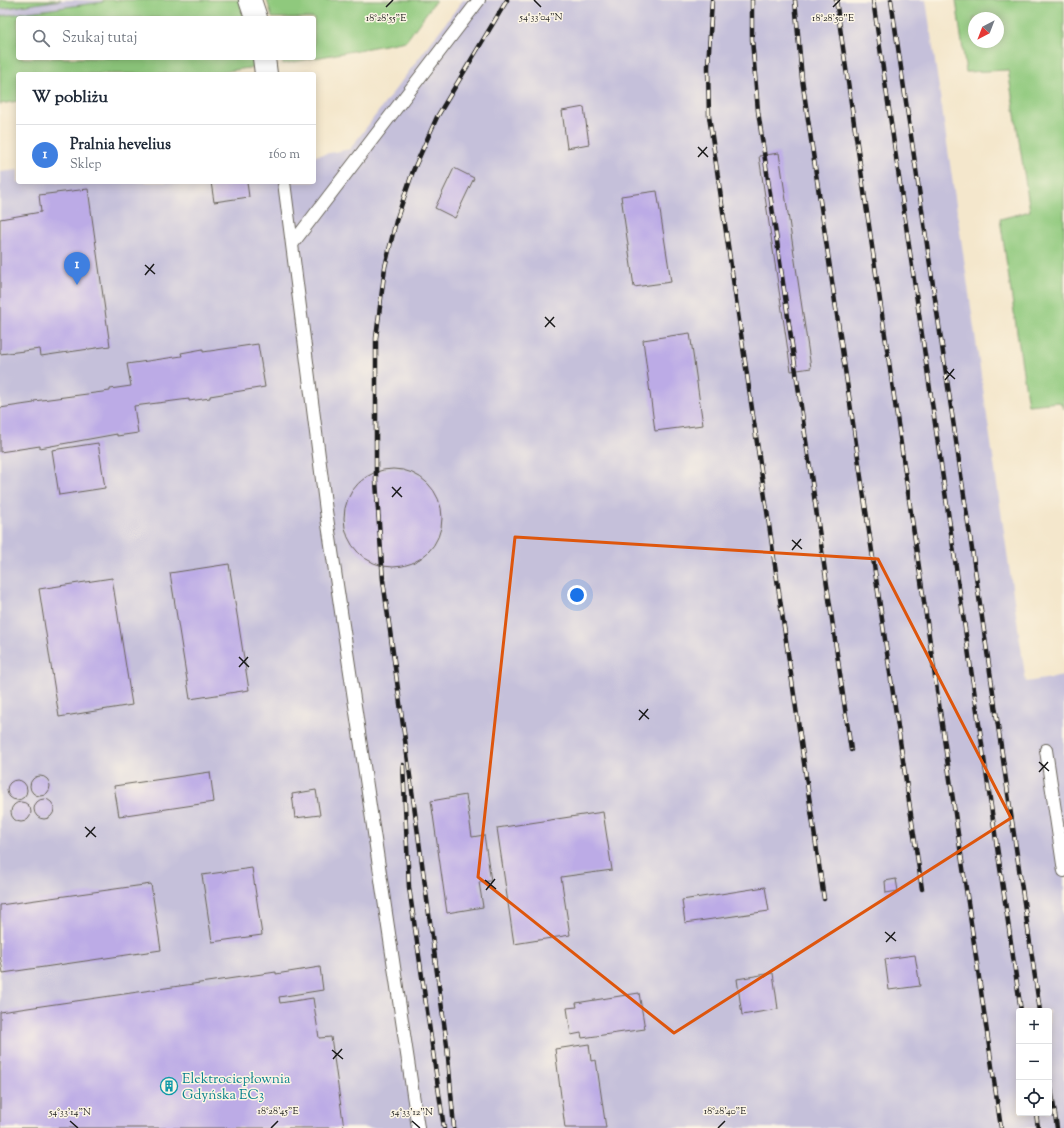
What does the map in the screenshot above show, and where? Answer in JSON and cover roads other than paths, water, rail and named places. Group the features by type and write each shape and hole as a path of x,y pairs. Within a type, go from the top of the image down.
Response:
{"street":[{"path":"250,0 255,16"},
{"path":"264,60 266,72"}],"lane":[{"path":"293,243 479,0"},
{"path":"284,184 327,519 418,1128"},
{"path":"1046,750 1064,870"}],"railway":[{"path":"454,1128 447,1045 383,580 376,481 376,338 385,267 396,221 413,171 437,117 507,0"},
{"path":"712,0 708,67 709,116 824,899"},
{"path":"752,0 752,39 758,111 851,750"},
{"path":"795,0 802,79 922,889"},
{"path":"836,0 1001,1128"},
{"path":"873,0 1021,1008"},
{"path":"891,0 1040,1008"},
{"path":"403,765 409,887 444,1128"},
{"path":"1050,1080 1057,1128"},
{"path":"1036,1116 1038,1128"}],"place":[{"name":"Pralnia hevelius","path":"77,285"},
{"name":"Elektrociepłownia Gdyńska EC3","path":"169,1086"}]}
